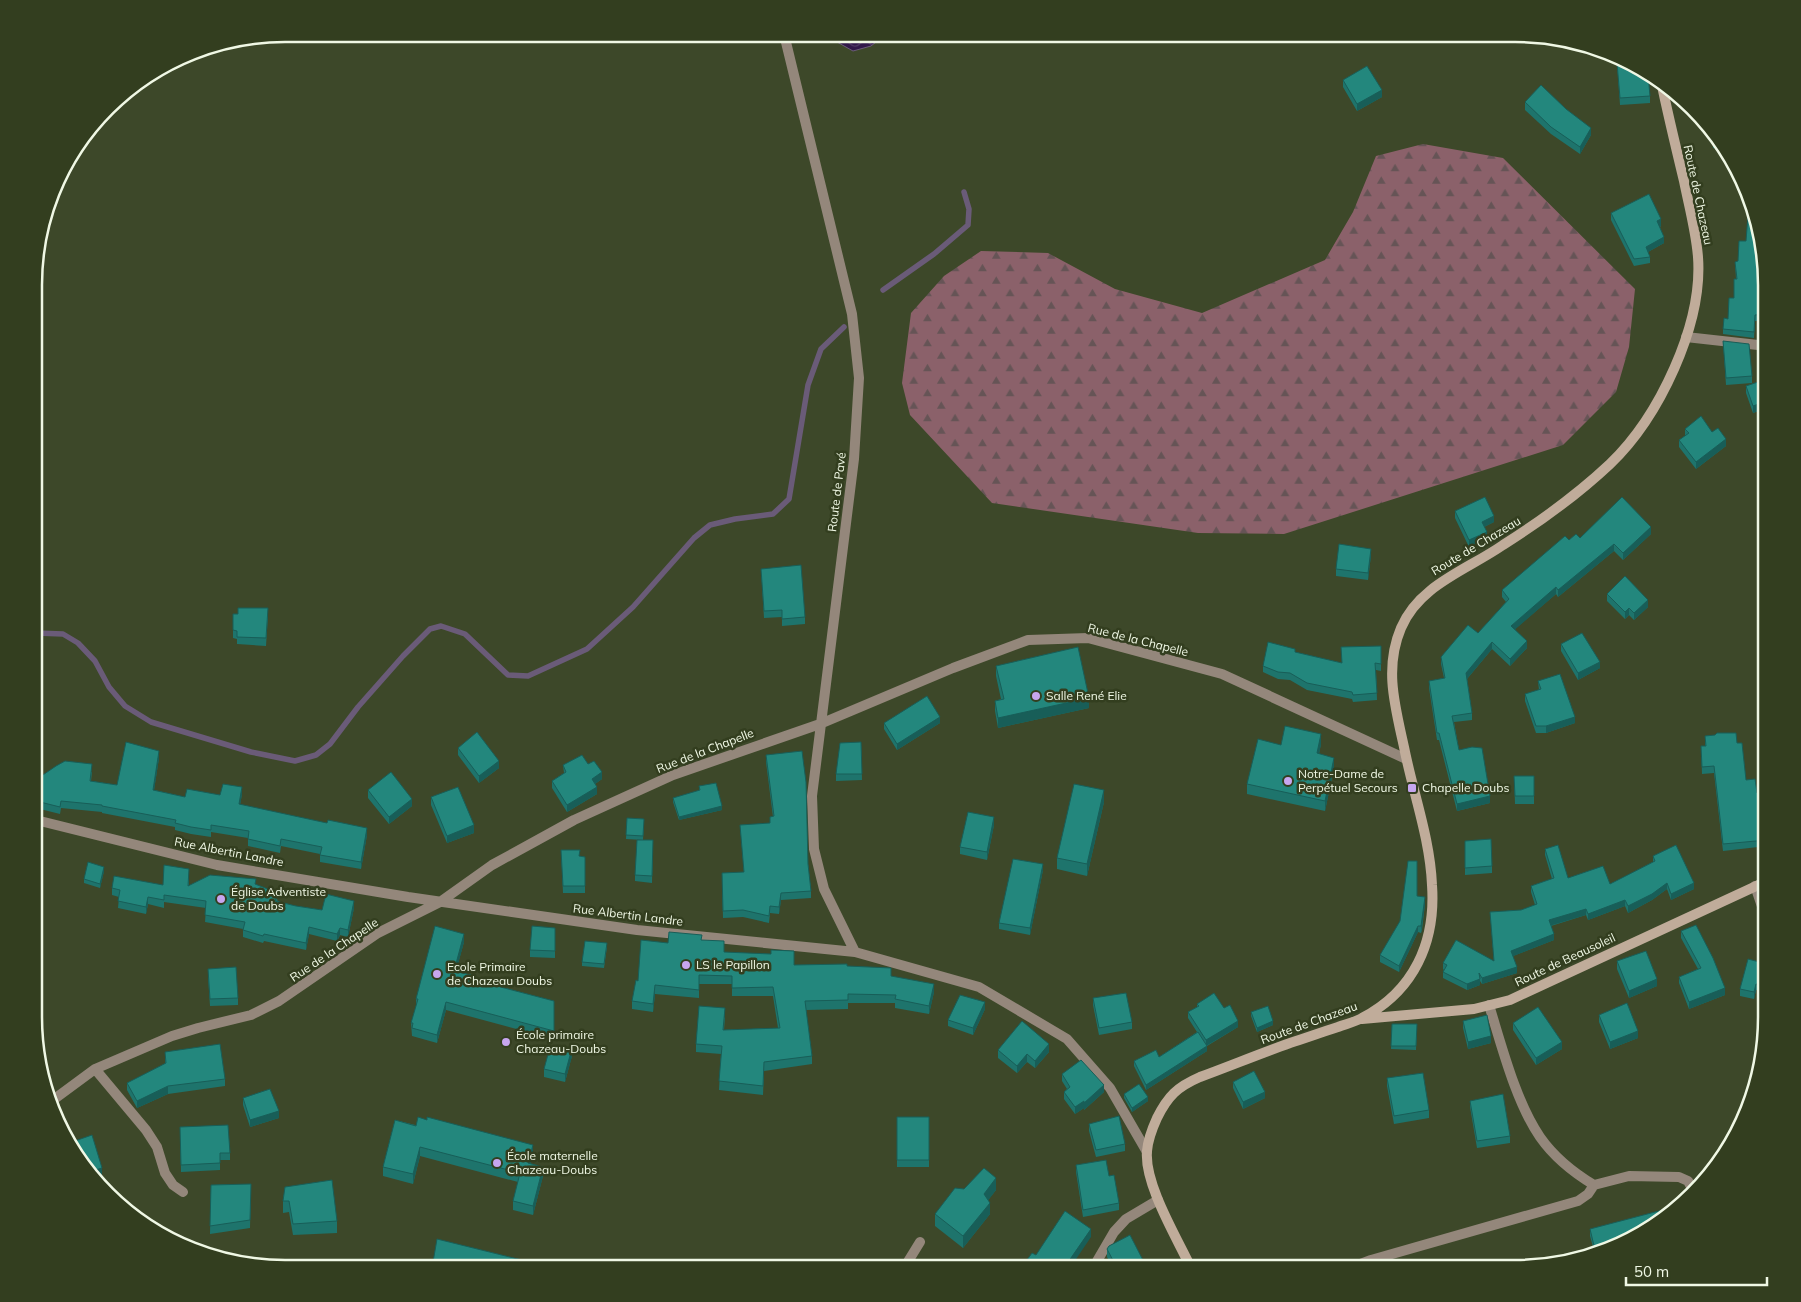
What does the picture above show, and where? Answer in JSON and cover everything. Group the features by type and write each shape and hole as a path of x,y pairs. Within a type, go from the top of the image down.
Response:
{"main road":[{"name":"Route de Chazeau","path":"1187,1260 1158,1200 1150,1178 1147,1152 1150,1137 1159,1114 1174,1091 1183,1084 1361,1019 1386,1002 1413,972 1422,956 1431,922 1432,882 1422,820 1406,760 1391,681 1395,644 1410,610 1435,586 1495,551 1553,513 1612,462 1638,430 1666,386 1694,313 1698,286 1698,259 1695,230 1664,94"},
{"name":"Route de Beausoleil","path":"1361,1019 1474,1010 1510,1000 1758,884"}],"street":[{"name":"Route de Pavé","path":"786,42 852,314 859,378 854,458 812,796 814,849 824,889 855,952"},
{"path":"1686,337 1758,345"},
{"name":"Rue de la Chapelle","path":"56,1097 95,1069 172,1036 251,1015 287,996 378,933 440,902 492,864 583,816 673,775 820,724 953,668 1028,640 1088,638 1222,674 1406,760"},
{"name":"Rue Albertin Landre","path":"42,821 217,865 440,902 629,929 855,952 979,987 1067,1039 1110,1088 1147,1152"},
{"path":"1755,886 1758,895"},
{"path":"1489,1006 1510,1071 1534,1127 1557,1156 1578,1175 1594,1185"},
{"path":"95,1069 146,1130 157,1147 165,1174 173,1185 184,1192"},
{"path":"1371,1260 1578,1201 1588,1194 1594,1185 1629,1176 1678,1177 1688,1181 1690,1185"},
{"path":"1098,1260 1114,1232 1126,1219 1158,1200"},
{"path":"909,1260 920,1242"}],"green space":[{"path":"1423,144 1503,158 1635,289 1629,347 1616,392 1563,445 1284,534 1198,533 992,503 910,415 902,383 911,313 944,276 981,251 1048,253 1115,289 1202,313 1325,260 1353,212 1376,156"}],"water":[{"path":"837,42 876,42 871,46 853,51"}],"building":[{"path":"1617,65 1649,83 1650,96 1620,98"},
{"path":"1367,66 1382,90 1357,104 1343,80"},
{"path":"1541,85 1566,109 1591,128 1580,147 1551,127 1525,102"},
{"path":"1649,194 1661,219 1657,221 1664,237 1646,247 1650,257 1634,259 1611,213"},
{"path":"1748,215 1754,238 1758,270 1758,315 1755,315 1754,332 1723,329 1724,318 1728,319 1729,298 1734,298 1734,279 1737,279 1735,262 1738,261 1739,241 1746,241"},
{"path":"1723,341 1749,344 1752,376 1726,378"},
{"path":"1758,382 1758,404 1753,406 1746,386"},
{"path":"1701,416 1712,432 1718,428 1726,439 1696,462 1679,440 1689,433 1685,429"},
{"path":"1485,497 1494,516 1482,522 1487,532 1469,540 1455,511"},
{"path":"1622,497 1651,527 1623,553 1614,544 1558,590 1556,587 1511,626 1527,641 1510,659 1492,642 1466,673 1472,713 1452,716 1459,750 1472,747 1482,748 1490,796 1457,804 1439,733 1437,733 1429,681 1445,678 1441,657 1468,625 1478,633 1509,599 1502,590 1565,536 1569,540 1576,534 1580,538"},
{"path":"1339,544 1371,549 1368,573 1336,569"},
{"path":"801,565 805,617 782,619 782,610 764,611 761,569"},
{"path":"1625,576 1648,600 1634,613 1629,608 1625,612 1607,594"},
{"path":"238,608 268,608 266,638 237,637 237,631 233,630 233,614 238,614"},
{"path":"1582,633 1600,662 1578,673 1561,644"},
{"path":"1268,642 1295,649 1295,652 1342,663 1341,647 1381,646 1381,664 1375,663 1377,693 1353,695 1352,692 1307,683 1290,673 1278,672 1263,666"},
{"name":"Salle René Elie","path":"1078,647 1089,698 998,718 995,701 1004,699 996,666"},
{"path":"1560,674 1575,717 1546,726 1536,726 1525,694 1541,689 1538,681"},
{"path":"927,696 940,717 897,744 884,723"},
{"path":"1285,726 1321,734 1317,753 1334,758 1325,801 1247,784 1258,739 1281,745"},
{"path":"477,732 499,761 479,776 458,748"},
{"path":"1717,733 1736,733 1737,743 1742,743 1746,780 1755,779 1758,793 1758,841 1723,844 1714,766 1702,767 1701,746 1706,746 1705,736"},
{"path":"126,742 159,751 153,790 185,797 187,789 220,795 223,784 242,787 239,804 327,823 328,820 367,828 361,862 320,855 322,847 281,839 280,846 248,839 249,831 211,825 211,830 191,827 175,823 176,820 102,805 61,801 60,807 42,802 42,776 65,761 92,764 90,781 117,785"},
{"path":"861,742 862,774 836,774 840,743"},
{"path":"802,751 806,782 808,864 811,891 781,893 779,907 770,906 769,916 743,910 723,911 722,873 744,872 740,825 770,823 770,817 774,816 766,755"},
{"path":"582,755 588,764 594,761 602,772 592,779 597,787 567,805 552,781 566,772 563,765"},
{"path":"391,772 412,799 389,817 368,790"},
{"path":"1514,776 1534,776 1534,796 1515,796"},
{"path":"716,783 722,806 679,817 673,798 700,790 699,786"},
{"path":"1074,784 1104,790 1087,864 1057,858"},
{"path":"458,787 474,825 447,836 431,797"},
{"path":"968,812 994,817 987,852 960,847"},
{"path":"627,818 644,819 643,836 626,835"},
{"path":"1491,839 1492,866 1465,868 1465,841"},
{"path":"637,840 653,840 652,876 635,875"},
{"path":"1558,845 1568,878 1603,866 1610,884 1655,861 1653,856 1676,845 1694,883 1671,894 1667,883 1652,894 1628,906 1625,900 1588,914 1586,909 1549,920 1554,934 1511,951 1517,967 1482,978 1479,973 1480,979 1467,984 1443,972 1447,965 1443,963 1456,940 1494,961 1490,912 1521,910 1537,904 1531,886 1554,878 1545,849"},
{"path":"561,850 580,850 579,856 585,857 585,886 563,886"},
{"path":"1013,859 1043,864 1030,928 999,923"},
{"path":"1408,861 1417,861 1417,896 1425,897 1421,926 1418,926 1399,966 1380,955 1400,921"},
{"path":"88,862 104,867 100,884 84,879"},
{"path":"164,865 189,869 188,886 210,875 256,879 255,884 278,893 275,901 296,906 322,910 326,894 354,901 348,930 340,928 337,934 309,927 306,943 264,934 263,936 243,930 245,922 205,915 206,901 164,895 164,900 148,897 146,907 118,901 120,890 112,888 114,876 163,885"},
{"path":"1696,925 1713,958 1725,988 1689,1002 1679,977 1701,968 1681,931"},
{"path":"435,926 464,934 454,971 471,975 470,979 554,1001 554,1031 446,1002 437,1035 412,1028 413,1023 411,1023 418,999 416,999"},
{"path":"532,926 555,928 555,951 530,950"},
{"path":"669,932 702,935 701,940 724,941 724,952 771,954 771,950 794,951 794,965 847,964 847,966 891,968 891,976 934,984 929,1006 895,999 896,995 848,994 848,1000 805,1001 812,1056 764,1062 763,1086 719,1081 722,1046 696,1044 699,1006 725,1008 723,1030 780,1028 773,987 732,988 732,976 699,975 699,990 655,985 653,1004 632,1001 636,980 638,981 641,940 668,943"},
{"path":"585,941 607,943 604,964 582,962"},
{"path":"1646,951 1657,979 1629,991 1617,961"},
{"path":"1748,959 1758,962 1758,984 1756,984 1754,992 1740,989"},
{"path":"236,967 238,998 210,999 208,969"},
{"path":"1126,993 1132,1022 1099,1028 1093,998"},
{"path":"1214,993 1224,1008 1230,1005 1238,1021 1206,1040 1188,1012 1199,1006 1197,1004"},
{"path":"960,995 985,1002 973,1028 948,1020"},
{"path":"1627,1003 1638,1031 1610,1042 1599,1015"},
{"path":"1268,1006 1273,1021 1257,1028 1251,1012"},
{"path":"1538,1007 1562,1042 1536,1058 1513,1023"},
{"path":"1487,1015 1491,1036 1468,1042 1463,1021"},
{"path":"1022,1021 1049,1044 1035,1061 1027,1054 1017,1066 998,1050"},
{"path":"1392,1024 1417,1024 1416,1046 1391,1046"},
{"path":"1198,1032 1207,1046 1146,1085 1134,1061 1156,1050 1159,1057"},
{"path":"220,1044 225,1079 168,1086 137,1101 127,1083 166,1063 165,1052"},
{"path":"550,1047 572,1048 565,1074 544,1069"},
{"path":"1081,1060 1104,1085 1084,1103 1084,1101 1075,1107 1064,1092 1070,1087 1062,1074"},
{"path":"1254,1071 1265,1092 1243,1102 1233,1082"},
{"path":"1423,1073 1429,1110 1394,1116 1387,1078"},
{"path":"1139,1084 1148,1097 1132,1108 1124,1094"},
{"path":"270,1089 279,1111 250,1120 243,1098"},
{"path":"1503,1094 1510,1136 1477,1141 1470,1101"},
{"path":"1119,1116 1125,1144 1096,1150 1089,1124"},
{"path":"418,1117 427,1120 427,1117 533,1145 528,1163 543,1167 533,1206 513,1201 520,1173 420,1147 413,1174 383,1167 395,1120 416,1126"},
{"path":"897,1117 929,1117 929,1160 897,1160"},
{"path":"228,1125 230,1153 220,1153 220,1163 181,1165 180,1127"},
{"path":"92,1135 102,1168 97,1169 77,1140"},
{"path":"1106,1160 1109,1176 1114,1175 1119,1203 1083,1210 1076,1165"},
{"path":"984,1168 996,1178 984,1194 990,1203 963,1236 935,1214 955,1188 964,1189"},
{"path":"332,1180 337,1221 293,1224 289,1201 283,1201 285,1187"},
{"path":"251,1184 250,1220 210,1226 211,1185"},
{"path":"1661,1210 1637,1227 1594,1247 1590,1229"},
{"path":"1065,1211 1091,1229 1070,1260 1027,1260 1032,1253 1036,1255"},
{"path":"1130,1235 1143,1260 1113,1260 1107,1249 1109,1246"},
{"path":"437,1239 522,1260 433,1260"}],"waterway":[{"path":"883,290 934,254 968,225 969,209 964,192"},
{"path":"42,633 63,634 78,643 95,661 109,687 125,706 151,722 251,752 295,761 316,755 330,744 358,707 403,656 430,629 441,626 465,634 508,675 528,676 587,649 633,607 694,538 710,525 735,519 773,514 789,499 808,385 821,349 844,327"}],"place":[{"name":"Salle René Elie","path":"1036,696"},
{"name":"Notre-Dame de Perpétuel Secours","path":"1288,781"},
{"name":"Chapelle Doubs","path":"1412,788"},
{"name":"Église Adventiste de Doubs","path":"221,899"},
{"name":"LS le Papillon","path":"686,965"},
{"name":"Ecole Primaire de Chazeau Doubs","path":"437,974"},
{"name":"École primaire Chazeau-Doubs","path":"506,1042"},
{"name":"École maternelle Chazeau-Doubs","path":"497,1163"}]}
